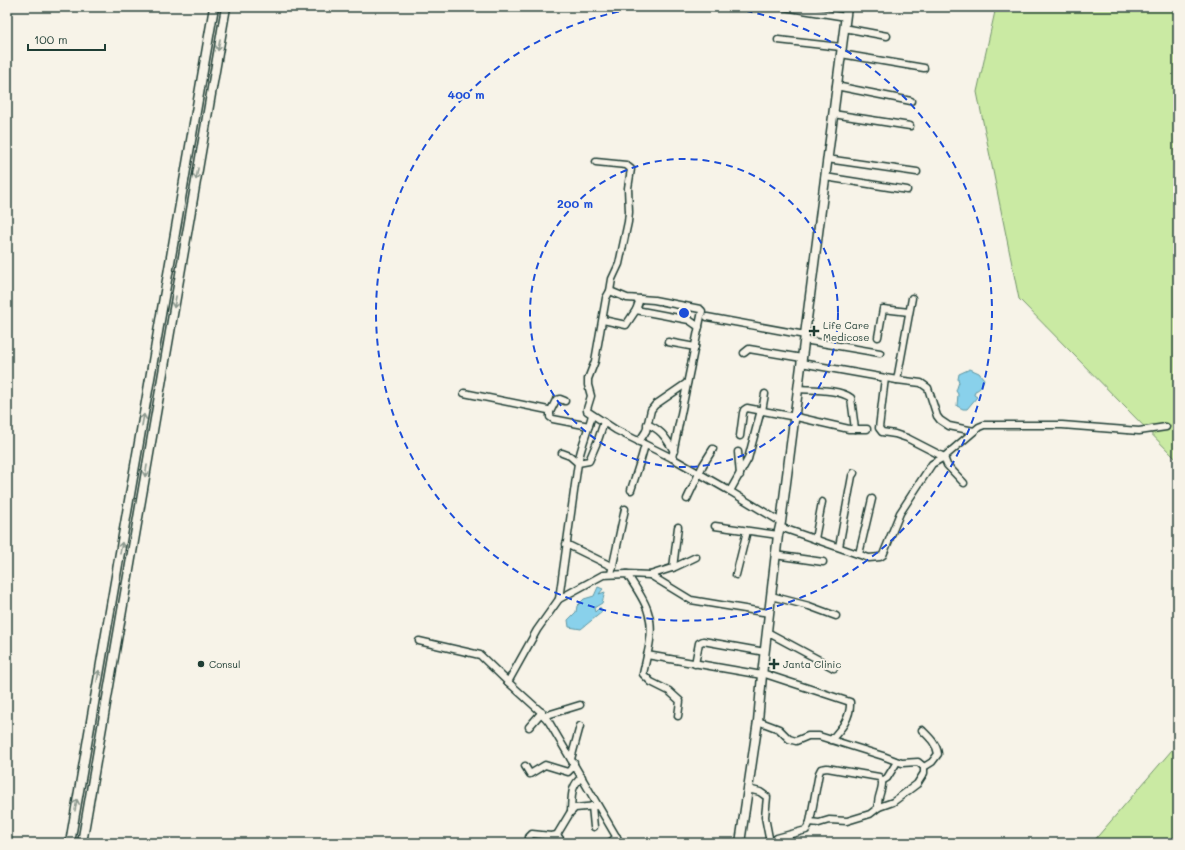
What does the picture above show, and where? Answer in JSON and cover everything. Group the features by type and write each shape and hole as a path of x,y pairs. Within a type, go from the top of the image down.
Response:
{"street":[{"path":"70,843 214,7"},
{"path":"82,843 226,7"},
{"path":"784,7 846,17"},
{"path":"740,843 758,721 775,556 847,7"},
{"path":"211,26 222,28"},
{"path":"844,28 887,36"},
{"path":"778,40 924,68"},
{"path":"836,86 911,101"},
{"path":"833,114 910,126"},
{"path":"827,159 917,172"},
{"path":"596,162 626,165 631,169 628,188 628,222 619,264 612,279 610,291 606,298 595,361 588,379 591,396 587,409 588,413 642,443 673,455 780,525 869,558 876,558 883,555 900,513 932,464 944,457 974,431 984,425 1062,425 1139,431 1166,427"},
{"path":"825,177 907,190"},
{"path":"610,291 624,297 654,300 700,309 702,311 673,455"},
{"path":"897,380 912,298"},
{"path":"603,320 626,325 636,310 640,299"},
{"path":"878,337 885,302"},
{"path":"883,309 909,312"},
{"path":"636,310 689,320 699,327"},
{"path":"708,318 880,353"},
{"path":"668,342 695,347"},
{"path":"744,353 749,349 885,378 922,383 928,388 937,416 940,420 949,426 974,431"},
{"path":"885,378 879,430 907,438 944,457 944,460 954,474 960,477 964,483"},
{"path":"631,490 641,459 642,443 651,410 655,405 687,384"},
{"path":"798,389 847,395 851,398 855,429"},
{"path":"464,393 540,408 550,412"},
{"path":"730,492 748,459 765,394"},
{"path":"565,401 560,399 556,400 550,412 550,417 553,419 589,426"},
{"path":"740,436 744,410 747,408 840,427 867,429"},
{"path":"559,599 578,463 592,415"},
{"path":"578,463 589,461 604,422"},
{"path":"647,424 660,430 664,435 673,455"},
{"path":"687,499 699,473 713,449"},
{"path":"738,452 740,475"},
{"path":"562,453 570,456 578,463"},
{"path":"839,547 854,472"},
{"path":"859,554 872,499"},
{"path":"815,539 822,502"},
{"path":"612,571 625,509"},
{"path":"715,526 778,535"},
{"path":"672,568 678,527"},
{"path":"736,575 747,531"},
{"path":"566,544 612,571 627,574 650,575 672,568 696,557"},
{"path":"775,556 822,562"},
{"path":"508,682 537,630 559,599 612,571"},
{"path":"627,574 648,610 651,623 650,641 643,674 651,682 669,691 680,701 678,716"},
{"path":"650,575 691,600 769,614"},
{"path":"771,596 808,606 836,616"},
{"path":"767,632 834,668"},
{"path":"419,641 480,655 543,714 582,777 595,806 620,843"},
{"path":"695,664 698,646 701,641 765,652"},
{"path":"647,655 762,674 850,702 850,709 844,723 831,740"},
{"path":"529,727 543,714 580,705"},
{"path":"758,721 777,728 789,739 796,741 813,736 883,756 897,762 918,762 924,767"},
{"path":"525,766 530,774 545,765 568,772 571,769 580,726"},
{"path":"922,730 932,740 937,748 938,754 932,762 924,767"},
{"path":"882,781 887,778 897,762"},
{"path":"810,822 820,823 829,820 847,821 870,814 879,807 893,802 917,784 924,773 924,767"},
{"path":"748,789 760,792 767,797 765,817 771,843 777,838 806,830 810,822 821,769 827,768 879,777 883,785 877,802 879,807"},
{"path":"552,843 571,811 572,793 575,782 582,777"},
{"path":"571,811 575,808 595,806"},
{"path":"594,827 595,806"},
{"path":"529,843 529,837 532,834 557,835"},
{"path":"557,835 563,843"},
{"path":"609,843 617,837"}],"green space":[{"path":"996,7 1178,7 1178,461 1019,299 977,92"},
{"path":"1178,743 1178,843 1092,843"}],"water":[{"path":"970,369 979,373 984,379 980,388 975,391 974,395 977,397 967,409 963,409 957,406 958,394 956,391 959,382 958,379 959,374"},
{"path":"598,587 603,589 599,594 605,592 602,603 594,608 595,612 600,607 602,612 581,629 569,627 568,620 576,612 577,606 584,599 594,596"}],"place":[{"name":"Life Care Medicose","path":"814,331"},
{"name":"Consul","path":"201,664"},
{"name":"Janta Clinic","path":"774,664"}]}
